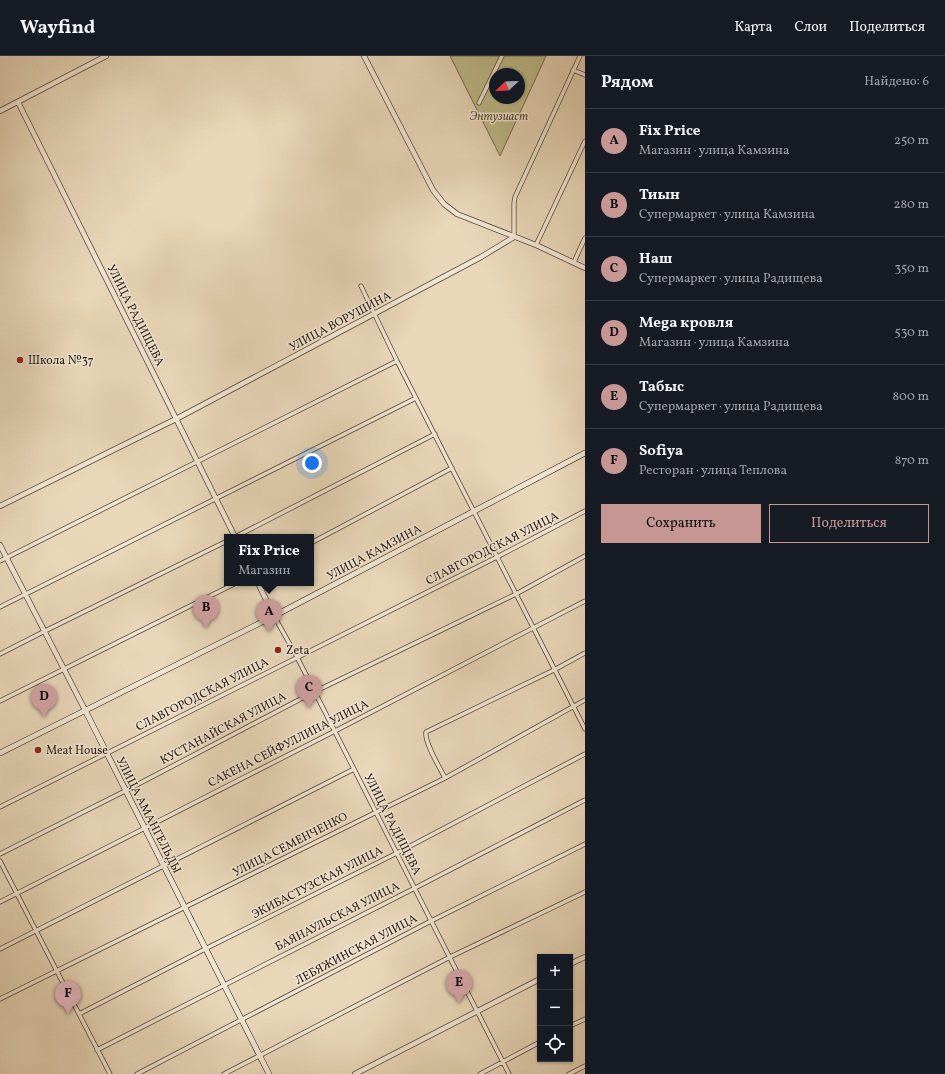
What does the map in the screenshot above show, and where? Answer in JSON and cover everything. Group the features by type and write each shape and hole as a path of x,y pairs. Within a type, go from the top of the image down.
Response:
{"main road":[{"name":"УЛИЦА КАМЗИНА","path":"0,753 274,616 585,452"},
{"name":"УЛИЦА АМАНГЕЛЬДЫ","path":"85,710 269,1074"}],"street":[{"path":"0,111 106,56"},
{"path":"364,56 433,190 444,204 457,214 536,245 585,268"},
{"path":"479,103 502,56"},
{"path":"514,237 515,198 580,56"},
{"path":"573,70 585,75"},
{"name":"УЛИЦА РАДИЩЕВА","path":"18,102 234,534"},
{"path":"536,245 585,141"},
{"name":"УЛИЦА ВОРУШИНА","path":"0,506 176,419 481,257 514,237"},
{"path":"574,262 585,238"},
{"path":"361,286 397,361 585,729"},
{"path":"0,561 397,361"},
{"path":"0,608 416,398"},
{"path":"241,534 435,434"},
{"path":"314,541 452,468"},
{"name":"СЛАВГОРОДСКАЯ УЛИЦА","path":"0,807 497,557 585,511"},
{"path":"0,654 224,542"},
{"name":"УЛИЦА АМАНГЕЛЬДЫ","path":"0,545 85,710"},
{"name":"КУСТАНАЙСКАЯ УЛИЦА","path":"0,854 125,791 314,692 516,594 585,556"},
{"path":"0,701 230,586"},
{"name":"УЛИЦА РАДИЩЕВА","path":"259,586 510,1074"},
{"name":"САКЕНА СЕЙФУЛЛИНА УЛИЦА","path":"0,902 335,731 585,601"},
{"path":"444,778 425,734 426,732 554,670 585,652"},
{"name":"УЛИЦА СЕМЕНЧЕНКО","path":"0,999 444,778 585,700"},
{"name":"ЭКИБАСТУЗСКАЯ УЛИЦА","path":"79,1014 397,853 585,754"},
{"path":"0,948 354,769"},
{"name":"БАЯНАУЛЬСКАЯ УЛИЦА","path":"97,1050 223,984 415,888 585,800"},
{"name":"ЛЕБЯЖИНСКАЯ УЛИЦА","path":"138,1074 431,921 585,844"},
{"path":"0,860 110,1074"},
{"path":"224,1074 450,957 585,892"},
{"path":"573,963 585,957"},
{"path":"355,1074 537,981"},
{"path":"573,1025 585,1019"},
{"path":"480,1074 537,1044"},
{"path":"569,1074 585,1066"}],"green space":[{"name":"Энтузиаст","path":"450,56 546,56 525,102 525,68 489,68 489,104 524,104 500,156"}],"place":[{"name":"Школа №37","path":"20,360"},
{"name":"Тиын","path":"206,628"},
{"name":"Fix Price","path":"269,632"},
{"name":"Zeta","path":"278,650"},
{"name":"Наш","path":"309,708"},
{"name":"Mega кровля","path":"44,717"},
{"name":"Meat House","path":"38,750"},
{"name":"Табыс","path":"459,1003"},
{"name":"Sofiya","path":"68,1014"}]}
